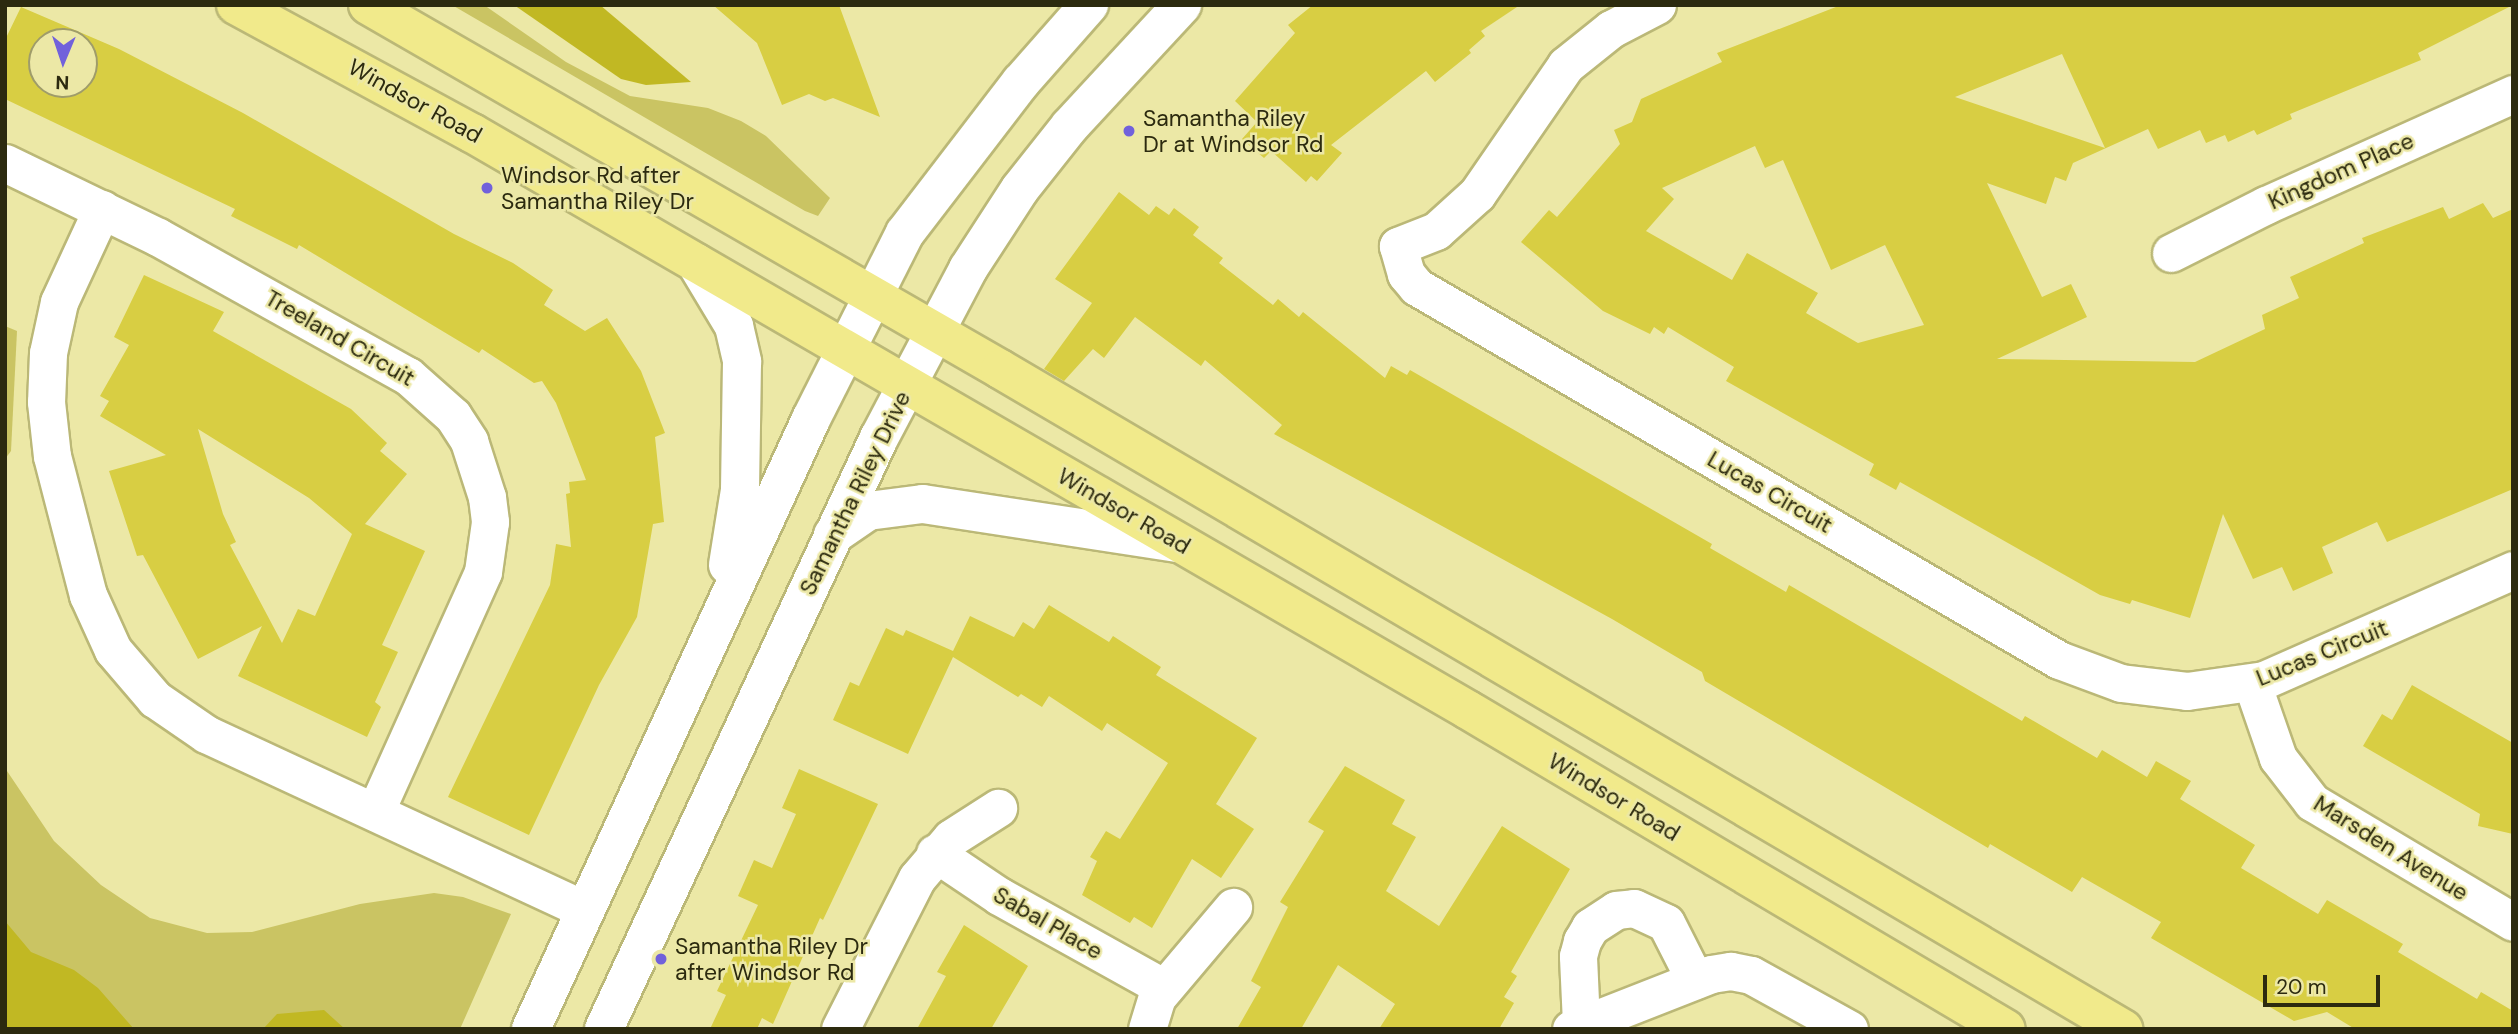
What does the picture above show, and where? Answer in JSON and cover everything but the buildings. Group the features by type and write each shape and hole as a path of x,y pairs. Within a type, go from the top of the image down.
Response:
{"main road":[{"name":"Windsor Road","path":"236,5 472,133 1182,544 2006,1029"},
{"path":"368,5 935,332 2123,1029"},
{"path":"531,1029 717,622 846,350 905,233 1021,82 1089,5"},
{"name":"Samantha Riley Drive","path":"604,1029 832,536 907,385 978,252 1020,190 1117,71 1182,5"},
{"path":"696,263 734,327 744,381 740,490 717,622"},
{"path":"832,536 867,511 923,503 1182,544"}],"street":[{"name":"Lucas Circuit","path":"1657,5 1611,29 1566,65 1477,194 1436,231 1398,246 1406,275 1450,307 2059,660 2121,683 2154,689 2213,689 2252,683 2300,667 2513,570"},
{"name":"Kingdom Place","path":"2171,253 2266,205 2513,94"},
{"name":"Treeland Circuit","path":"5,163 102,209 408,376 453,416 469,441 487,497 490,522 483,572 375,812"},
{"path":"102,209 59,302 48,353 46,402 64,505 102,628 131,674 182,720 585,910"},
{"name":"Marsden Avenue","path":"2252,683 2278,758 2312,802 2513,922"},
{"path":"839,1029 917,878 936,853 973,821 998,808"},
{"name":"Sabal Place","path":"936,853 999,897 1164,988"},
{"path":"1147,1029 1151,1010 1164,988 1233,907"},
{"path":"1695,980 1666,923 1634,908 1616,910 1590,927 1581,941 1578,956 1576,1026 1695,980 1731,971 1751,975 1849,1029"}],"shaded area":[{"path":"452,5 484,5 566,62 630,96 708,108 741,121 766,136 830,198 818,216 805,211"},
{"path":"514,5 600,5 691,82 646,85 621,79"},
{"path":"5,326 17,331 11,451 5,459"},
{"path":"5,768 54,841 101,885 150,918 207,933 252,932 360,904 434,893 463,897 511,914 460,1029 5,1029"},
{"path":"5,921 31,952 74,970 98,988 134,1029 5,1029"},
{"path":"324,1010 345,1029 263,1029 277,1014"}],"place":[{"name":"Samantha Riley Dr at Windsor Rd","path":"1129,131"},
{"name":"Windsor Rd after Samantha Riley Dr","path":"487,188"},
{"name":"Samantha Riley Dr after Windsor Rd","path":"661,959"}]}
